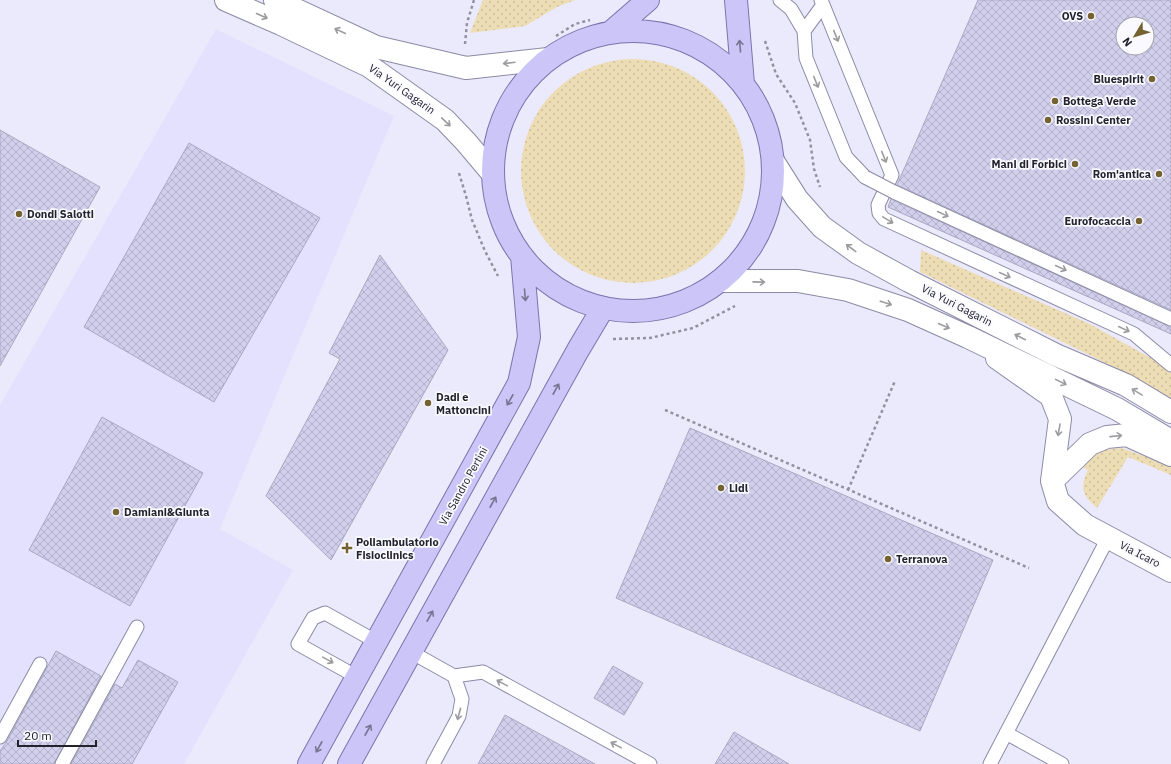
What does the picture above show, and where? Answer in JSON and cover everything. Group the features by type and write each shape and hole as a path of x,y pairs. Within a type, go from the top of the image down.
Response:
{"main road":[{"name":"Via Yuri Gagarin","path":"226,0 281,24 369,66 445,120 493,174"},
{"name":"Via Yuri Gagarin","path":"275,0 376,47 466,68 548,59"},
{"path":"611,32 648,0"},
{"path":"736,0 743,84"},
{"path":"648,31 684,40 717,58 743,84 764,121 773,161 771,195 761,228 744,257 720,282 694,297 664,308 634,311 603,308 572,297 544,279 522,256 507,231 497,203 493,174 496,141 507,110 524,82 548,59 578,41 611,32 648,31"},
{"name":"Via Yuri Gagarin","path":"773,161 797,199 822,227 858,253 909,281 1056,355 1126,385 1171,412"},
{"name":"Via Sandro Pertini","path":"309,764 519,383 529,337 522,256"},
{"path":"720,282 798,281 848,290 908,310 968,337 1117,409 1171,441"},
{"path":"349,764 578,350 603,308"},
{"path":"968,337 1051,396 1060,419 1052,481"},
{"path":"1052,481 1090,444 1107,437 1127,435 1171,455"},
{"name":"Via Icaro","path":"1052,481 1058,501 1085,525 1171,571"}],"lane":[{"path":"780,0 791,9 804,31 806,58 846,157 865,178 1171,318"},
{"path":"804,31 822,3"},
{"path":"822,3 892,175 878,205 879,213 884,219 1134,334 1171,365"},
{"path":"990,764 1087,589 1108,538"},
{"path":"357,677 298,644 313,618 325,613 377,642"},
{"path":"62,764 138,628"},
{"path":"411,652 454,676 483,672 650,764"},
{"path":"0,737 40,664"},
{"path":"433,764 460,716 462,699 454,676"},
{"path":"1006,733 1062,764"}],"path":[{"path":"465,45 467,23 474,0"},
{"path":"764,36 776,74 795,103 810,140 814,169 821,190"},
{"path":"458,172 472,220 485,251 502,282"},
{"path":"609,344 613,338 650,338 693,328 736,306"},
{"path":"848,490 895,381"},
{"path":"665,410 1029,568"}],"shaded area":[{"path":"483,0 575,0 557,7 525,26 470,33"},
{"path":"216,29 394,116 220,529 293,570 184,764 0,764 0,405"},
{"path":"622,59 644,59 666,63 686,72 704,84 720,100 732,118 741,138 745,160 745,182 741,204 737,214 720,242 704,258 686,270 666,279 644,283 622,283 600,279 580,270 562,258 546,242 534,224 525,204 521,182 521,160 525,138 534,118 546,100 562,84 580,72 600,63"},
{"path":"921,250 1090,324 1158,362 1171,372 1171,399 1132,376 920,272"},
{"path":"1122,448 1171,466 1171,475 1128,457 1097,508 1088,500 1084,491 1083,487 1085,476 1088,470 1082,467 1098,450"}],"building":[{"name":"Rossini Center","path":"978,0 1171,0 1171,310 897,185"},
{"path":"0,130 100,187 0,366"},
{"path":"189,143 320,218 214,402 84,327"},
{"path":"891,199 1171,327 1171,334 888,207"},
{"path":"380,255 448,350 331,560 266,496 340,359 329,353"},
{"name":"Damiani&Giunta","path":"102,417 203,473 130,606 29,550"},
{"path":"690,428 993,560 920,731 616,598"},
{"path":"56,651 101,676 54,764 0,764 0,751 7,741"},
{"path":"138,660 178,682 132,764 71,764 115,684 122,688"},
{"path":"613,666 643,683 624,715 594,698"},
{"path":"505,715 595,764 478,764"},
{"path":"734,732 789,764 715,764"}],"place":[{"name":"OVS","path":"1091,16"},
{"name":"Bluespirit","path":"1152,79"},
{"name":"Bottega Verde","path":"1055,101"},
{"name":"Rossini Center","path":"1048,120"},
{"name":"Mani di Forbici","path":"1075,164"},
{"name":"Rom'antica","path":"1159,174"},
{"name":"Dondi Salotti","path":"19,214"},
{"name":"Eurofocaccia","path":"1139,221"},
{"name":"Dadi e Mattoncini","path":"428,403"},
{"name":"Lidl","path":"721,488"},
{"name":"Damiani&Giunta","path":"116,512"},
{"name":"Poliambulatorio Fisioclinics","path":"347,548"},
{"name":"Terranova","path":"888,559"}]}
